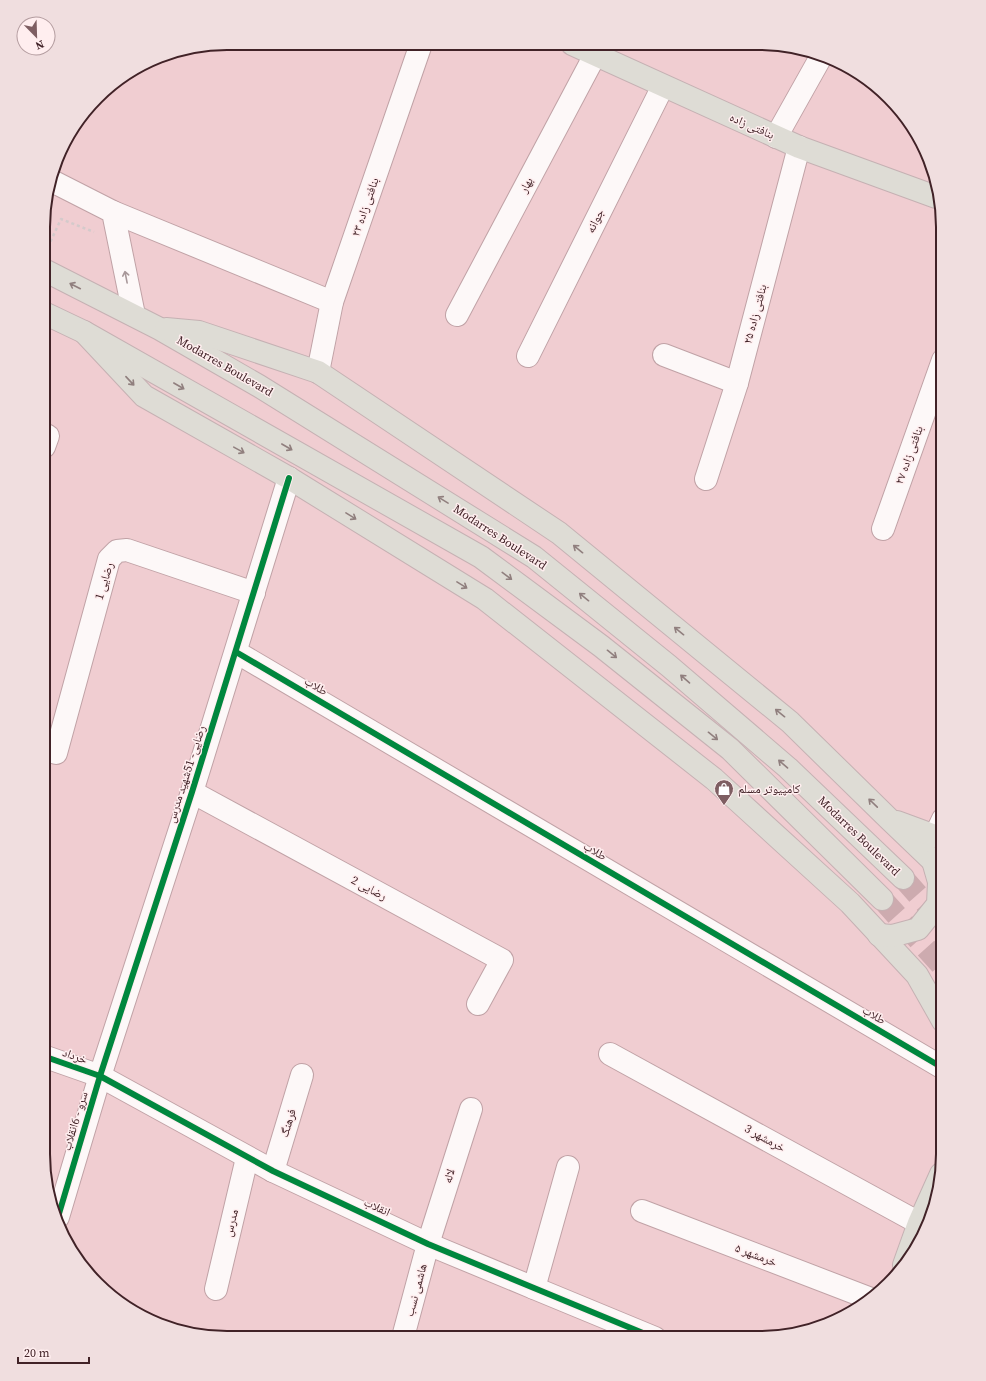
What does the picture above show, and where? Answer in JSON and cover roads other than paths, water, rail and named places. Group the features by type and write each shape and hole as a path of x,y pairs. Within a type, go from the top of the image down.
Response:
{"main road":[{"name":"بنافتی زاده","path":"586,50 799,147 933,196"},
{"name":"Modarres Boulevard","path":"50,273 160,329 266,390 534,557 669,666 782,763 903,878"},
{"path":"50,316 84,332 481,557 600,646 730,749 882,899"},
{"path":"160,329 199,332 318,372 559,534 790,722 936,863"},
{"path":"84,332 144,396 289,478 485,599 714,779 850,903 917,975 936,1009"},
{"path":"889,819 936,830"},
{"path":"879,935 892,936 918,929 936,906"},
{"path":"913,1241 931,1197"}],"street":[{"name":"بنافتی زاده ۲۳","path":"318,372 332,302 419,50"},
{"name":"بهار","path":"457,314 595,55"},
{"path":"776,137 819,60"},
{"name":"جوانه","path":"528,356 663,86"},
{"name":"بنافتی زاده ۲۵","path":"706,479 737,383 799,147"},
{"path":"56,183 113,212 332,302"},
{"path":"113,212 134,315"},
{"path":"664,355 737,383"},
{"name":"بنافتی زاده ۲۷","path":"883,529 936,380"},
{"name":"رضایی- 51شهید مدرس","path":"100,1076 192,792 289,478"},
{"name":"رضایی 1","path":"56,753 109,559 117,552 127,550 254,593"},
{"name":"طلاب","path":"236,652 936,1064"},
{"name":"رضایی 2","path":"192,792 502,960 478,1004"},
{"name":"خرمشهر 3","path":"610,1054 919,1223"},
{"name":"خرداد","path":"50,1058 100,1076"},
{"name":"فرهنگ","path":"274,1171 302,1075"},
{"name":"انقلاب","path":"100,1076 247,1158 428,1244 638,1331"},
{"name":"سرو - 6انقلاب","path":"59,1212 100,1076"},
{"name":"لاله","path":"428,1244 471,1109"},
{"name":"مدرس","path":"216,1289 247,1158"},
{"path":"534,1288 568,1167"},
{"name":"خرمشهر ۵","path":"642,1211 864,1296"},
{"name":"هاشمی نسب","path":"405,1331 428,1244"}],"tunnel":[{"path":"903,878 936,915"},
{"path":"882,899 936,959"}],"place":[{"name":"کامپیوتر مسلم","path":"724,806"}]}
